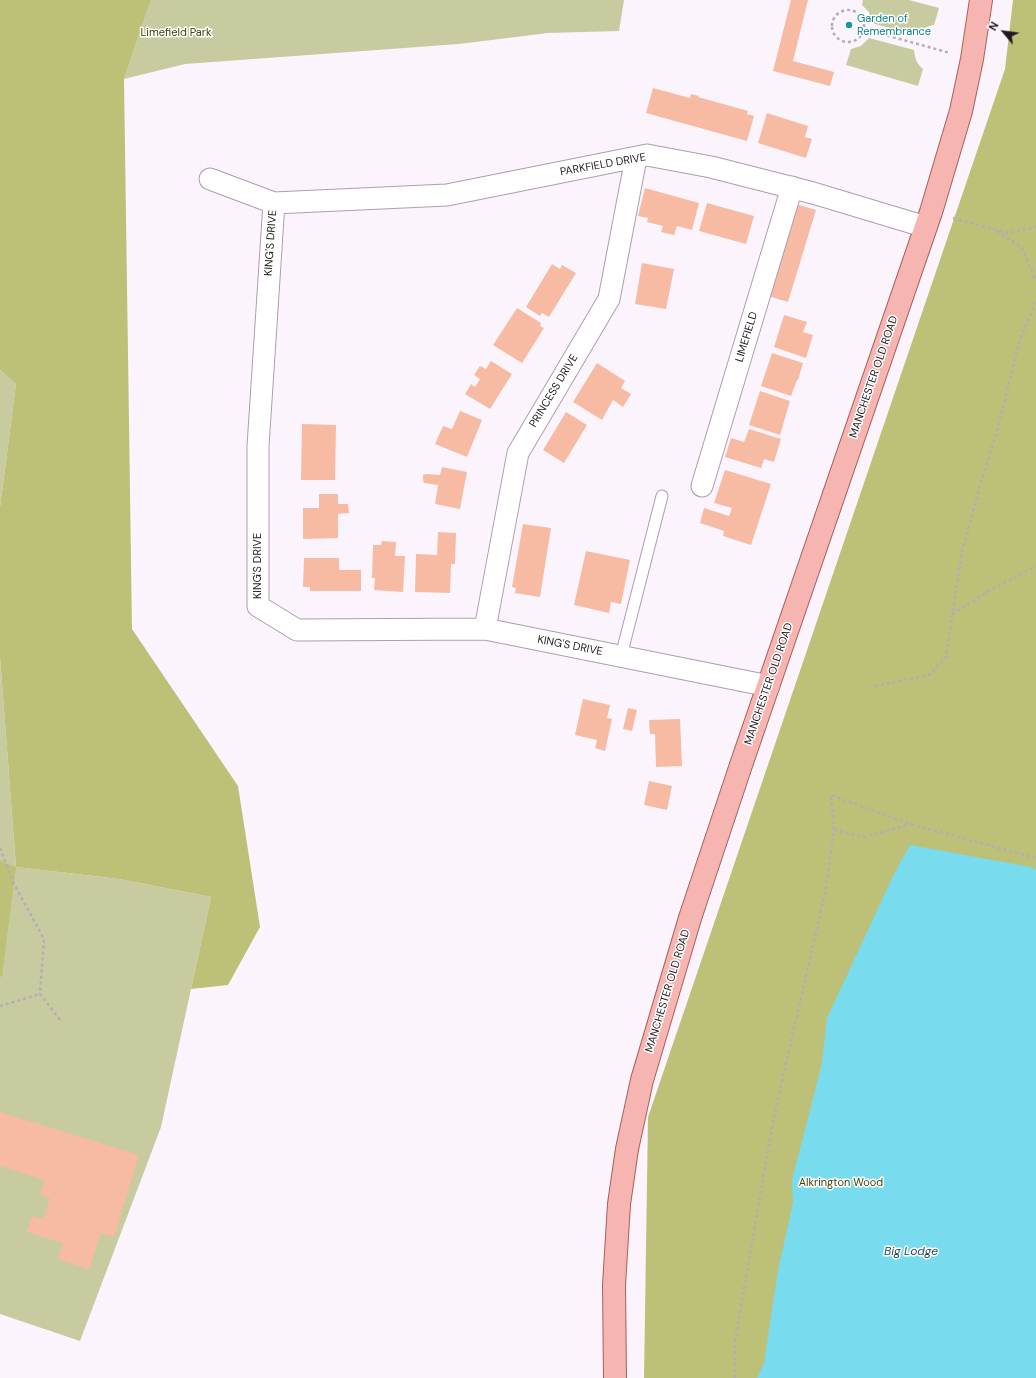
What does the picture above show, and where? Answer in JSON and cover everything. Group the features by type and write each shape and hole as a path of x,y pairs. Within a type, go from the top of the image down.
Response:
{"main road":[{"name":"MANCHESTER OLD ROAD","path":"615,1378 614,1285 619,1204 626,1149 640,1088 690,918 928,219 961,111 972,59 981,0"}],"street":[{"name":"PARKFIELD DRIVE","path":"274,203 446,196 647,155 711,167 928,219"},
{"name":"PRINCESS DRIVE","path":"485,628 518,453 609,299 636,158"},
{"path":"210,179 274,203"},
{"name":"LIMEFIELD","path":"702,486 792,187"},
{"name":"KING'S DRIVE","path":"274,203 258,446 258,606 297,630 485,628 769,686"}],"lane":[{"path":"621,656 662,496"}],"path":[{"path":"844,10 849,10 860,14 864,24 864,29 859,38 850,42 845,41 836,36 833,22 839,13 844,10"},
{"path":"864,29 972,59"},
{"path":"928,219 993,229 1008,233 1036,227"},
{"path":"993,229 1022,247 1036,280"},
{"path":"875,686 929,675 946,657 964,544 997,431 1019,343 1036,300"},
{"path":"952,614 989,591 1036,566"},
{"path":"735,1378 735,1342 774,1116 825,893 834,830 831,795 910,824 1036,858"},
{"path":"834,830 866,837 910,824"},
{"path":"0,848 14,884 44,939 40,994 61,1021"},
{"path":"0,1006 40,994"}],"green space":[{"path":"0,0 151,0 124,79 132,629 238,786 260,927 228,985 191,989 211,897 119,879 16,867 0,657 0,507 16,384 0,370"},
{"name":"Limefield Park","path":"151,0 624,0 619,31 548,33 459,44 185,64 124,79"},
{"path":"863,0 909,0 939,8 934,25 924,29 916,36 872,23 869,12 862,5"},
{"name":"Alkrington Wood","path":"1013,0 1036,0 1036,1378 644,1378 648,1117 1005,69"},
{"path":"869,38 914,50 917,61 923,69 918,86 846,65 851,49 861,46"},
{"path":"0,370 16,384 0,507"},
{"path":"0,657 16,867 119,879 211,897 161,1127 80,1341 0,1314"},
{"path":"0,861 16,867 2,976 0,977"}],"water":[{"name":"Big Lodge","path":"910,845 1031,867 1036,870 1036,1378 757,1378 764,1363 778,1270 793,1203 792,1180 822,1063 827,1018 894,874"}],"building":[{"path":"791,0 808,0 793,61 834,72 830,86 773,71"},
{"path":"653,88 690,98 691,94 748,111 747,114 754,116 747,141 646,113"},
{"path":"767,113 808,126 805,137 812,139 806,158 758,143"},
{"path":"645,188 699,203 692,230 677,226 674,235 661,232 663,226 647,222 648,218 638,216"},
{"path":"789,202 816,210 788,302 761,294"},
{"path":"707,203 754,216 746,244 699,231"},
{"path":"642,263 674,269 666,309 635,304"},
{"path":"552,264 560,269 562,265 576,273 549,317 542,313 540,316 526,307"},
{"path":"517,308 541,323 540,326 544,328 522,363 493,345"},
{"path":"784,315 807,322 803,332 813,335 806,358 774,347"},
{"path":"772,353 803,363 791,396 761,386"},
{"path":"491,361 512,374 490,409 465,394 471,384 475,387 480,379 474,375 480,366 486,369"},
{"path":"597,363 625,381 621,388 631,394 623,407 613,400 602,420 573,402"},
{"path":"760,391 790,401 780,435 749,425"},
{"path":"460,411 482,420 467,457 435,444 443,426 452,429"},
{"path":"566,412 587,425 564,463 543,450"},
{"path":"302,424 336,425 335,480 301,480"},
{"path":"749,429 781,439 774,462 764,459 761,468 725,457 731,438 744,442"},
{"path":"442,467 467,472 460,509 435,504 438,485 424,483 423,475 440,475"},
{"path":"725,470 771,484 751,545 723,536 724,531 700,523 704,508 729,516 732,508 714,503"},
{"path":"319,494 338,494 338,504 348,504 349,513 338,514 338,538 303,539 303,508 319,508"},
{"path":"523,524 551,528 540,597 515,593 516,588 512,587"},
{"path":"438,532 456,533 455,564 451,564 450,593 415,592 416,554 437,555"},
{"path":"382,541 396,542 395,556 405,556 403,592 374,590 375,578 372,578 373,545 381,545"},
{"path":"586,551 630,560 621,604 611,602 609,613 574,605"},
{"path":"304,558 339,558 339,570 361,570 361,591 310,591 310,587 303,587"},
{"path":"583,699 610,705 607,718 612,719 605,751 595,748 597,740 575,735"},
{"path":"628,708 637,710 632,731 623,729"},
{"path":"680,719 682,766 656,767 655,734 650,734 649,720"},
{"path":"649,781 672,786 667,810 644,805"},
{"path":"0,1112 139,1155 114,1237 101,1233 89,1269 58,1259 63,1243 27,1232 32,1216 44,1219 50,1198 40,1195 45,1180 0,1166"}],"place":[{"name":"Garden of Remembrance","path":"849,25"}]}
